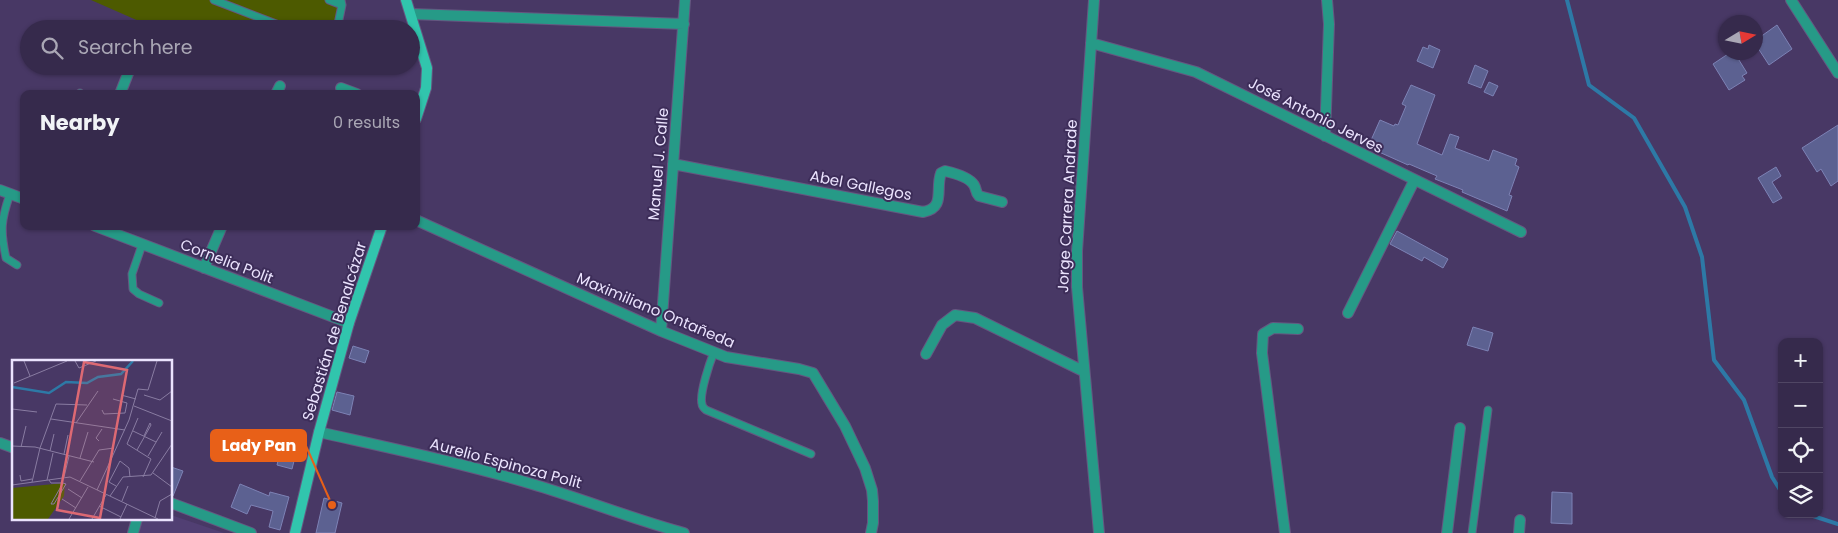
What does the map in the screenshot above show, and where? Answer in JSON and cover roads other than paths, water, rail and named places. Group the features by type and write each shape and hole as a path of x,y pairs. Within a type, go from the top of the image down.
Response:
{"main road":[{"path":"406,0 413,20"},
{"path":"420,44 427,68 426,88 420,107"},
{"name":"Sebastián de Benalcázar","path":"295,533 319,432 349,323 381,230"}],"street":[{"name":"Manuel J. Calle","path":"661,331 685,0"},
{"name":"Jorge Carrera Andrade","path":"1094,0 1077,251 1077,287 1083,371 1099,533"},
{"path":"1325,136 1329,24 1327,0"},
{"path":"1791,0 1838,73"},
{"path":"411,14 684,24"},
{"name":"José Antonio Jerves","path":"1091,42 1196,72 1414,181 1521,232"},
{"path":"122,90 127,75"},
{"path":"341,88 346,90"},
{"name":"Abel Gallegos","path":"673,164 923,212 931,211 936,206 941,173 945,171 969,180 975,186 976,194 979,196 1002,202"},
{"path":"1348,313 1414,181"},
{"path":"5,192 20,198"},
{"name":"Maximiliano Ontañeda","path":"420,222 661,331 714,352 739,360 809,371 816,376 845,426 865,468 872,490 873,523 871,533"},
{"name":"Cornelia Polit","path":"105,230 349,323"},
{"path":"204,268 220,230"},
{"path":"926,354 942,325 955,316 975,318 1083,371"},
{"path":"1285,533 1262,353 1262,334 1273,328 1298,329"},
{"path":"1447,533 1460,428"},
{"name":"Aurelio Espinoza Polit","path":"319,432 505,476 684,533"},
{"path":"172,503 251,533"},
{"path":"133,533 137,520"},
{"path":"1519,533 1520,520"}],"lane":[{"path":"214,0 266,20"},
{"path":"329,0 341,2 338,20"},
{"path":"5,192 0,236 6,258 17,265"},
{"path":"142,245 132,274 133,289 139,294 159,303"},
{"path":"714,352 708,367 701,399 702,405 706,410 811,454"},
{"path":"1472,533 1488,410"}],"waterway":[{"path":"1567,0 1589,85 1634,118 1685,207 1702,257 1714,360 1744,400 1772,477 1778,487"},
{"path":"1819,518 1838,524"}],"place":[{"name":"Lady Pan","path":"332,505"}]}
